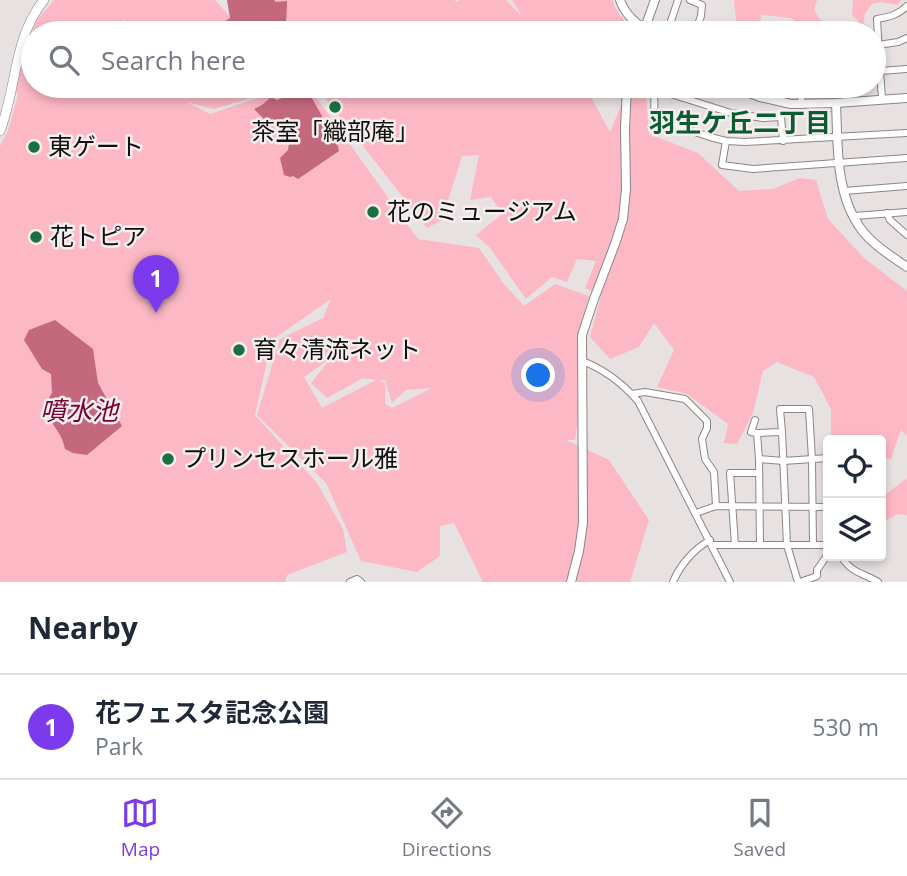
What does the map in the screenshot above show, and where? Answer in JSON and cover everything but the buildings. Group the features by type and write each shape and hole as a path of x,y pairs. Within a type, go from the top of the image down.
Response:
{"main road":[{"path":"30,21 44,0"},
{"path":"620,0 635,21"},
{"path":"649,21 655,0"},
{"path":"0,131 7,115 21,46"},
{"path":"571,582 583,523 582,335 623,219 626,189 626,98"},
{"path":"769,98 780,103 801,105 907,98"},
{"path":"836,103 844,191 854,216 874,242 907,267"}],"street":[{"path":"671,21 678,0"},
{"path":"690,0 702,5 699,21"},
{"path":"877,21 892,16 907,6"},
{"path":"886,44 907,38"},
{"path":"886,71 907,69"},
{"path":"654,98 656,107 653,118 726,141 760,143 907,133"},
{"path":"684,98 731,113 763,118 781,117 783,141"},
{"path":"801,98 801,105"},
{"path":"726,141 722,164 753,169 907,159"},
{"path":"844,191 907,186"},
{"path":"854,216 907,212"},
{"path":"887,213 907,235"},
{"path":"582,360 599,368 638,401 730,582"},
{"path":"632,394 645,392 685,399 707,421 702,439 705,459 714,472 716,506"},
{"path":"813,545 809,409 780,409 787,545 799,582 817,576 817,570 823,561"},
{"path":"755,420 751,432 782,432"},
{"path":"757,433 760,545"},
{"path":"759,459 783,461 823,458"},
{"path":"735,545 730,473 759,473"},
{"path":"696,513 716,506 823,507"},
{"path":"673,582 680,568 697,548 711,542 735,545 823,545"},
{"path":"844,561 849,568 878,582"},
{"path":"350,582 356,579 362,582"}],"shaded area":[{"path":"54,0 215,0 234,21 124,21 125,17 123,21 37,21"},
{"path":"274,0 506,0 522,16 512,0 613,0 617,11 626,21 288,21 285,12"},
{"path":"734,0 817,0 814,10 821,21 795,21 791,18 761,15 760,21 736,20"},
{"path":"853,0 902,0 897,5 881,2 872,4 864,21 858,21 852,15"},
{"path":"21,63 21,98 251,98 214,109 186,102 210,114 258,98 317,98 418,239 479,248 504,284 524,306 555,284 589,296 577,341 578,418 575,440 566,440 609,460 649,520 630,582 483,582 454,523 440,526 440,556 417,572 361,561 326,483 257,415 280,339 323,318 331,299 272,340 255,415 317,483 343,529 347,552 287,575 285,582 0,582 0,146 8,131 18,95 15,89","holes":["331,358 311,383 327,398 363,378 376,380 322,408 304,377","380,380 385,380 392,403 406,390 432,388 392,408 385,404 385,383"]},
{"path":"325,98 591,98 610,132 624,98 646,98 649,134 698,153 739,191 773,189 800,178 816,180 828,219 864,258 907,291 907,436 901,430 891,459 886,458 886,435 831,435 831,409 814,377 777,362 763,371 753,413 737,444 724,443 728,424 687,394 657,387 674,350 654,323 639,347 610,359 590,337 601,296 585,288 596,261 577,259 567,282 552,277 526,299 490,248 476,235 502,214 491,197 470,200 479,155 462,156 442,220 427,228"},
{"path":"907,478 907,515 898,514 886,520 886,494"}],"water":[{"path":"227,0 287,1 286,21 225,21 230,18"},
{"path":"270,98 312,98 322,116 323,131 337,142 339,151 298,179 284,175 280,158 288,150 285,129 275,120 264,119 254,109"},
{"path":"831,111 820,126 814,126 807,116 807,112"},
{"name":"噴水池","path":"55,320 93,349 98,383 122,426 87,455 65,449 47,411 52,393 51,374 42,369 24,340 29,330"}],"place":[{"name":"茶室「織部庵」","path":"335,107"},
{"name":"東ゲート","path":"34,147"},
{"name":"花のミュージアム","path":"373,212"},
{"name":"花トピア","path":"36,237"},
{"name":"花フェスタ記念公園","path":"156,313"},
{"name":"育々清流ネット","path":"239,350"},
{"name":"プリンセスホール雅","path":"168,459"}],"district":[{"name":"羽生ケ丘二丁目","path":"740,123"}]}
